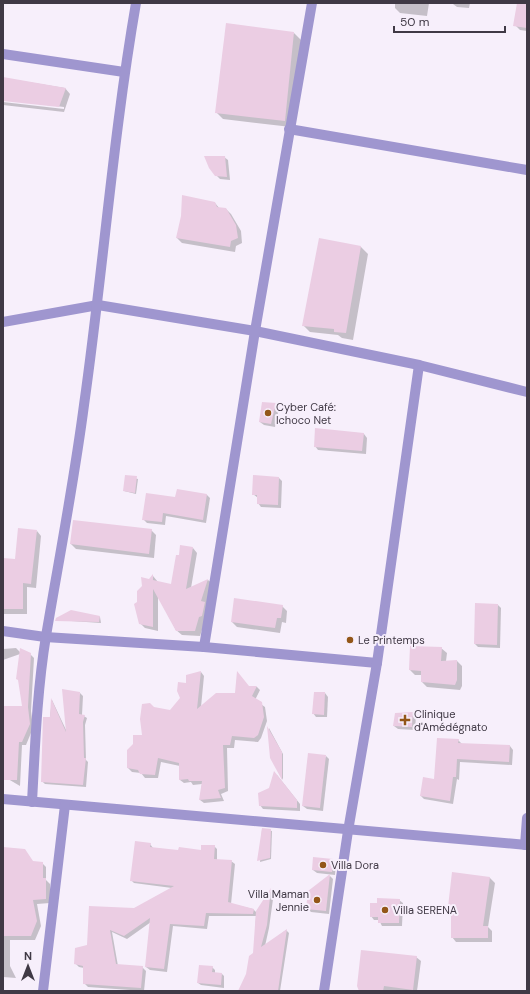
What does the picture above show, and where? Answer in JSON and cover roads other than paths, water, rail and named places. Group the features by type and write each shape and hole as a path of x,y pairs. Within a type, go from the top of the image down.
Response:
{"street":[{"path":"32,802 37,722 46,637 75,474 98,306 124,72 136,3"},
{"path":"204,647 254,331 312,3"},
{"path":"3,54 124,72"},
{"path":"289,129 527,170"},
{"path":"3,322 98,306 254,331 419,365 527,392"},
{"path":"324,991 348,831 378,663 419,365"},
{"path":"3,631 46,637 204,647 378,663"},
{"path":"3,799 348,831 526,845 527,818"},
{"path":"43,991 65,805"}],"place":[{"name":"Cyber Café: Ichoco Net","path":"268,413"},
{"name":"Le Printemps","path":"350,640"},
{"name":"Clinique d'Amédégnato","path":"405,720"},
{"name":"Villa Dora","path":"323,865"},
{"name":"Villa Maman Jennie","path":"317,900"},
{"name":"Villa SERENA","path":"385,910"}]}
